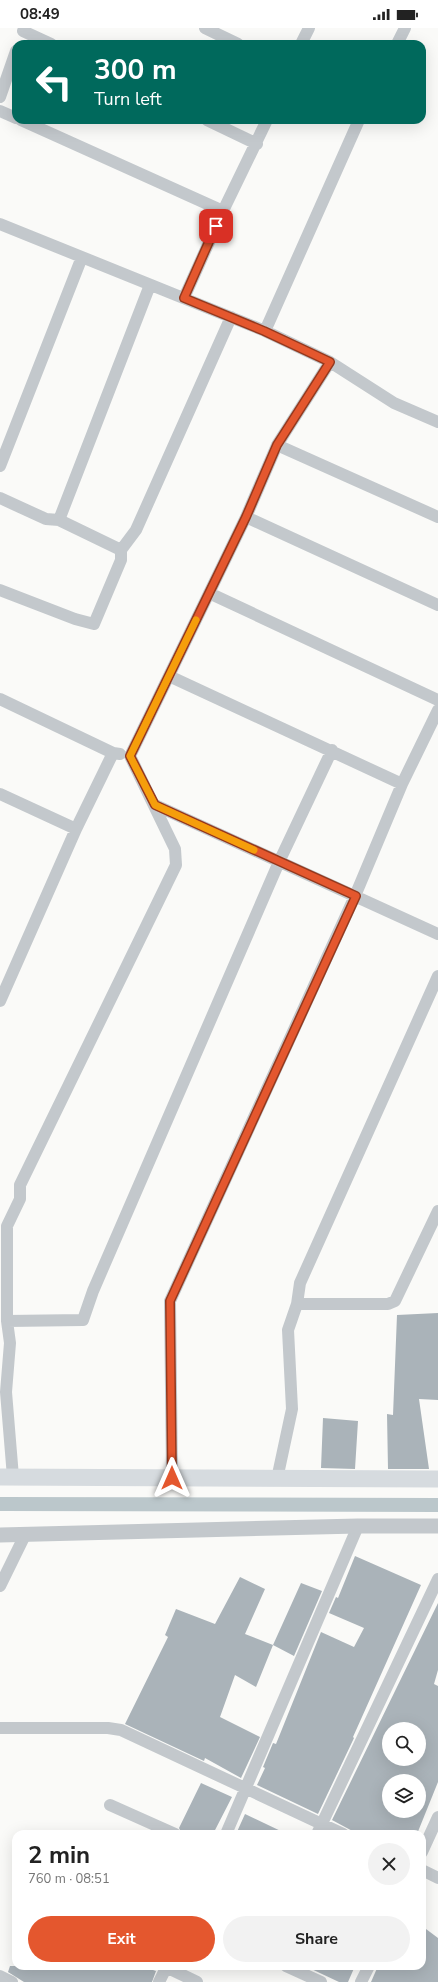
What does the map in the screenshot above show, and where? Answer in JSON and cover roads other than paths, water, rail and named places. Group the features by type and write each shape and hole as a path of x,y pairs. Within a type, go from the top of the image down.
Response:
{"main road":[{"path":"7,1477 438,1479"}],"street":[{"path":"205,28 230,40"},
{"path":"303,40 309,28"},
{"path":"399,40 405,28"},
{"path":"20,40 24,29 44,40"},
{"path":"0,97 12,62"},
{"path":"0,111 12,116"},
{"path":"30,124 222,211"},
{"path":"215,124 257,144"},
{"path":"184,298 222,211 257,144 265,124"},
{"path":"264,331 357,124"},
{"path":"0,224 264,331 330,362 394,403 438,422"},
{"path":"0,466 82,257"},
{"path":"59,520 150,285"},
{"path":"0,590 74,619 94,624 121,560 121,550 136,530 230,317"},
{"path":"130,756 246,517 277,445 330,362"},
{"path":"277,445 438,517"},
{"path":"0,498 46,519 59,520 121,550"},
{"path":"246,517 438,605"},
{"path":"209,593 438,700"},
{"path":"169,676 332,750 402,784"},
{"path":"0,699 114,753 130,756"},
{"path":"172,1478 170,1301 356,896 402,784 438,710"},
{"path":"7,1321 83,1320 96,1284 279,862 332,750"},
{"path":"0,1000 76,829 114,753"},
{"path":"7,1477 5,1423 10,1342 7,1321 7,1226 20,1200 20,1184 176,865 175,849 130,756"},
{"path":"0,794 76,829"},
{"path":"155,805 438,934"},
{"path":"277,1479 292,1409 288,1330 297,1304 300,1283 438,976"},
{"path":"297,1304 388,1304 395,1301 438,1211"},
{"path":"0,1535 358,1526 438,1526"},
{"path":"228,1830 358,1526"},
{"path":"0,1586 25,1535"},
{"path":"0,1728 108,1728 121,1730 246,1789 319,1829 438,1579"},
{"path":"110,1805 166,1830"},
{"path":"426,1843 438,1817"},
{"path":"426,1872 438,1878"},
{"path":"159,1982 164,1970"},
{"path":"174,1970 197,1982"},
{"path":"295,1970 321,1982"},
{"path":"361,1982 366,1970"},
{"path":"0,1976 12,1982"}],"waterway":[{"path":"0,1504 438,1505"}]}
